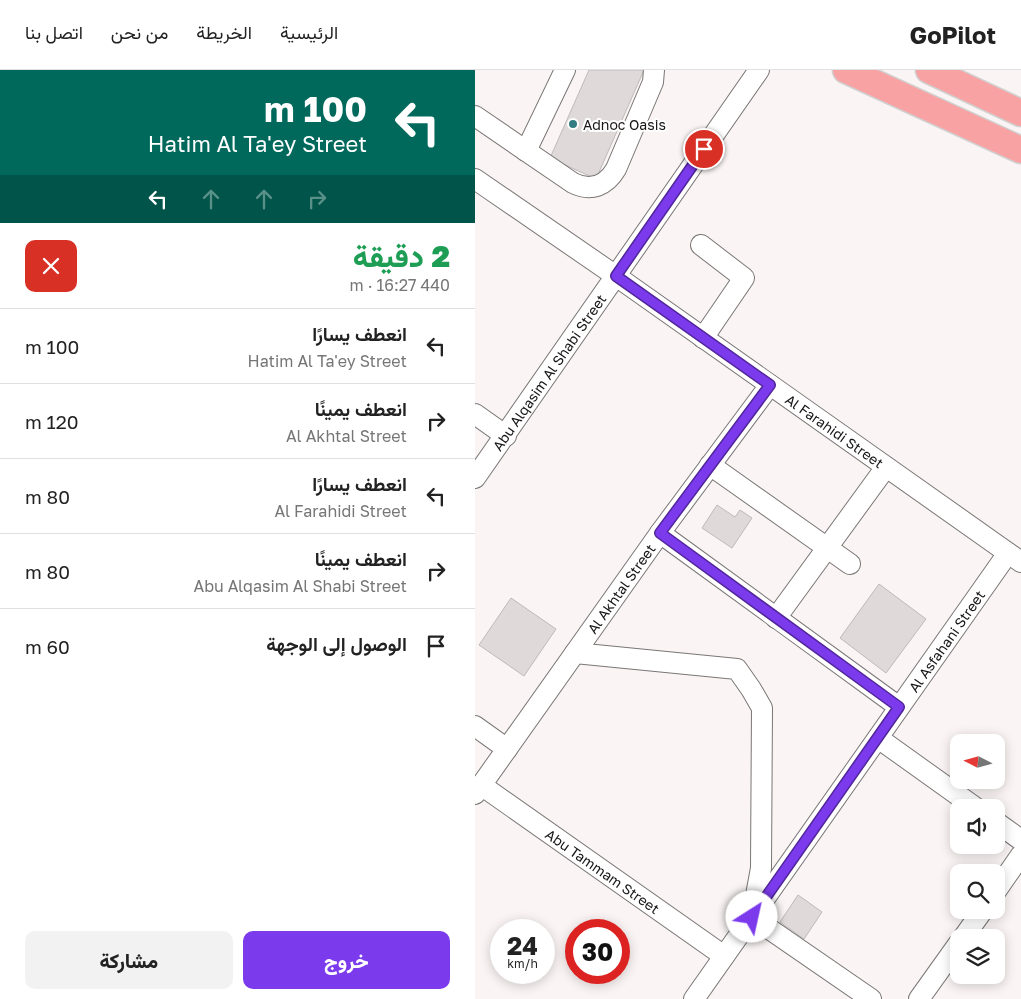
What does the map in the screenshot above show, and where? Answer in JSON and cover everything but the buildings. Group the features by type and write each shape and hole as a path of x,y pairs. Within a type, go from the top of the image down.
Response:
{"main road":[{"path":"846,70 1021,150"},
{"path":"929,70 1021,113"}],"street":[{"path":"526,151 565,70"},
{"path":"475,116 573,183 579,186 594,187 607,181 616,169 653,82 654,70"},
{"name":"Abu Alqasim Al Shabi Street","path":"475,478 759,70"},
{"name":"Al Farahidi Street","path":"475,179 1015,557"},
{"path":"701,246 744,278 703,338"},
{"name":"Al Akhtal Street","path":"478,789 660,533 770,385"},
{"path":"475,414 505,436"},
{"path":"710,466 850,564"},
{"path":"776,618 886,467"},
{"path":"660,533 899,707"},
{"name":"Al Asfahani Street","path":"694,999 899,707 1015,557"},
{"path":"575,653 737,669 762,708 761,868 752,917 871,999"},
{"path":"475,726 507,749"},
{"path":"878,738 963,799"},
{"name":"Abu Tammam Street","path":"478,789 723,956"},
{"path":"1005,828 1021,840"},
{"path":"1005,878 1021,855"},
{"path":"919,999 950,956"}],"place":[{"name":"Adnoc Oasis","path":"573,124"}],"route":[{"path":"704,149 616,276 770,385 660,533 899,707 752,917"}]}
